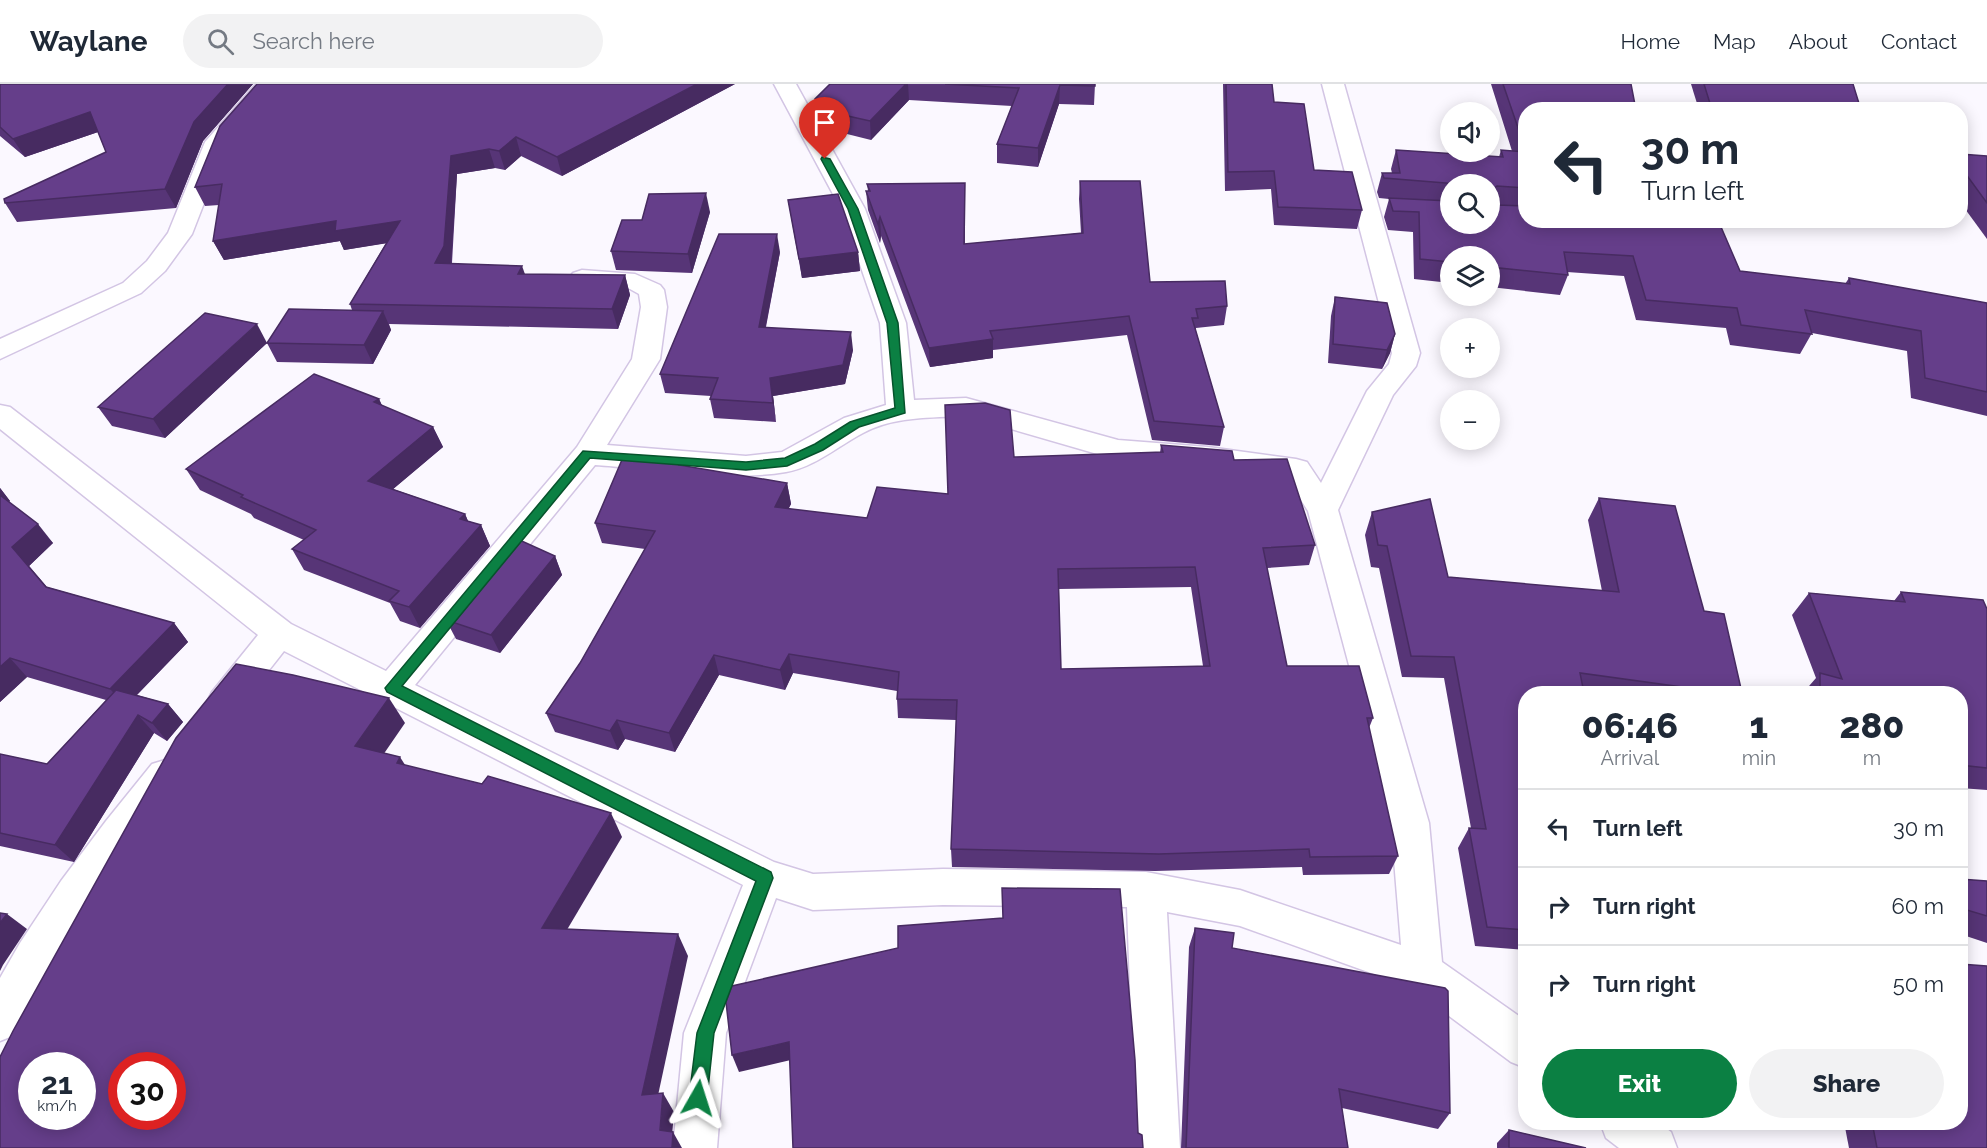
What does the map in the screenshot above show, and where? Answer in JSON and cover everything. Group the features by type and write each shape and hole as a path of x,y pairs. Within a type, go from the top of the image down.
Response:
{"street":[{"path":"0,350 132,288 156,266 180,234 216,142 268,84"},
{"path":"785,84 853,209 893,323 901,410"},
{"path":"1323,510 1381,391 1402,366 1406,353 1376,208 1333,84"},
{"path":"392,688 587,454 646,359 654,307 651,290 635,282 552,276"},
{"path":"587,454 746,466 787,462 819,447 854,425 901,410 966,407 1118,450 1208,457 1296,469 1323,510 1410,823 1423,972"},
{"path":"0,414 279,633 765,878 813,892 943,887 1146,890 1240,908 1423,972 1518,1041"},
{"path":"0,1021 19,980 117,833 279,633"},
{"path":"695,1148 705,1033 765,878"},
{"path":"1146,890 1158,1148"},
{"path":"1632,1130 1654,1148"}],"building":[{"path":"0,84 228,84 194,122 165,189 5,203 4,199 106,152 90,112 13,139 0,127"},
{"path":"257,84 697,84 557,157 516,137 499,151 489,149 451,156 444,246 435,263 522,266 518,274 625,275 612,309 350,304 400,221 335,231 336,221 213,241 222,184 195,187 220,126"},
{"path":"830,84 906,84 870,121 821,110 815,99"},
{"path":"945,84 1095,84 1095,86 1060,85 1038,148 997,144 1019,88"},
{"path":"1226,84 1272,84 1274,102 1304,104 1314,170 1352,172 1362,210 1278,207 1274,171 1228,172"},
{"path":"1503,84 1631,84 1634,102 1518,102 1518,128"},
{"path":"1704,84 1853,84 1859,102 1710,102"},
{"path":"1396,150 1440,153 1440,162 1500,162 1500,157 1503,157 1501,150 1518,151 1518,187 1500,186 1500,174 1440,174 1440,183 1384,178 1382,173 1400,173"},
{"path":"1968,155 1987,156 1987,203 1968,177"},
{"path":"1080,181 1140,181 1150,282 1225,281 1227,306 1196,309 1198,318 1192,318 1224,427 1154,421 1129,316 990,331 993,339 929,348 880,217 878,224 866,191 870,191 867,184 965,183 964,244 1083,233"},
{"path":"706,193 688,254 611,251 622,220 642,220 649,194"},
{"path":"838,194 858,252 799,259 788,200"},
{"path":"1389,198 1440,201 1440,234 1500,234 1500,205 1518,206 1518,228 1721,228 1740,271 1850,284 1849,278 1987,303 1987,392 1925,378 1921,331 1805,310 1812,334 1741,325 1737,308 1646,300 1633,256 1564,252 1568,275 1500,268 1500,246 1440,246 1440,261 1420,259 1419,212 1393,211"},
{"path":"719,234 777,234 759,327 851,332 843,365 770,378 773,403 710,399 718,378 660,374"},
{"path":"1335,297 1387,303 1395,334 1387,350 1333,344"},
{"path":"289,309 383,311 364,345 267,343"},
{"path":"205,313 257,324 153,419 98,407"},
{"path":"314,374 379,399 374,402 433,427 368,481 465,514 460,519 481,525 409,607 389,601 399,591 292,549 316,530 241,497 243,495 186,469"},
{"path":"985,403 1010,410 1014,457 1163,452 1161,445 1232,451 1234,460 1287,459 1315,545 1263,548 1287,666 1359,666 1373,718 1367,718 1398,856 1310,857 1309,849 1159,854 951,849 957,700 897,699 899,672 789,654 780,670 714,655 669,733 617,720 610,731 546,713 580,663 655,531 595,523 624,455 681,462 679,465 787,483 775,507 867,518 877,487 948,494 945,405","holes":["1195,567 1210,666 1061,669 1058,569"]},
{"path":"0,495 38,524 12,547 46,587 174,623 110,689 10,658 0,667"},
{"path":"1599,498 1675,506 1704,611 1724,614 1740,686 1674,686 1580,673 1583,686 1518,686 1518,929 1487,927 1469,828 1486,829 1454,657 1411,656 1387,546 1378,545 1372,512 1430,499 1448,577 1619,592"},
{"path":"515,538 555,556 491,635 446,620"},
{"path":"1901,592 1983,600 1987,609 1987,768 1968,766 1968,686 1820,686 1820,673 1842,679 1809,593 1905,602"},
{"path":"236,664 389,698 355,746 400,757 397,763 482,784 488,776 611,813 542,928 678,934 642,1095 663,1093 660,1130 673,1132 672,1148 0,1148 0,1057 176,738"},
{"path":"116,690 168,704 152,723 138,715 55,845 0,833 0,754 47,764"},
{"path":"1968,880 1987,881 1987,916 1968,910"},
{"path":"1002,888 1120,889 1135,1060 1138,1133 1142,1135 1143,1148 793,1148 789,1042 732,1055 726,1002 732,986 898,948 898,926 1003,918"},
{"path":"0,913 7,914 0,923"},
{"path":"1195,928 1234,933 1232,948 1445,988 1448,991 1450,1113 1339,1089 1348,1148 1186,1148"},
{"path":"1968,965 1987,966 1987,1148 1877,1148 1874,1130 1968,1130"},
{"path":"1509,1130 1586,1148 1509,1148"}],"route":[{"path":"698,1098 705,1033 765,878 392,688 587,454 746,466 787,462 819,447 854,425 901,410 893,323 875,278 853,209 825,159"}]}
